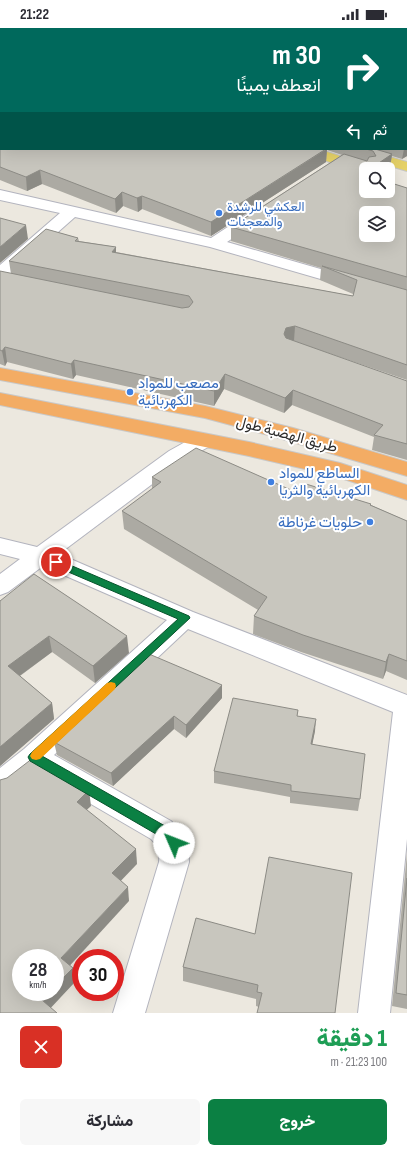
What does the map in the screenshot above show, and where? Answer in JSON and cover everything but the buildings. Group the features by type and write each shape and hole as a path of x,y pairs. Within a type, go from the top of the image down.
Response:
{"highway":[{"name":"طريق الهضبة طول","path":"0,374 206,412 286,433 407,469"},
{"name":"طريق الهضبة طول","path":"0,399 249,449 340,470 407,493"}],"main road":[{"path":"307,150 359,167"},
{"path":"356,150 369,152 407,167"}],"street":[{"path":"327,170 340,161"},
{"path":"0,195 214,243 407,299"},
{"path":"214,243 267,209"},
{"path":"0,274 71,212"},
{"path":"0,586 176,456 203,440"},
{"path":"0,546 41,556 185,618 407,706 374,1013"},
{"path":"0,784 34,757 185,618"},
{"path":"34,757 160,830 174,843 174,862 129,1013"}],"slow traffic":[{"path":"36,756 111,686"}],"place":[{"name":"العكشي للرشدة والمعجنات","path":"219,213"},
{"name":"مصعب للمواد الكهربائية","path":"130,392"},
{"name":"الساطع للمواد الكهربائية والثريا","path":"271,482"},
{"name":"حلويات غرناطة","path":"370,522"}],"route":[{"path":"56,562 185,618 34,757 160,830 174,843"}]}
